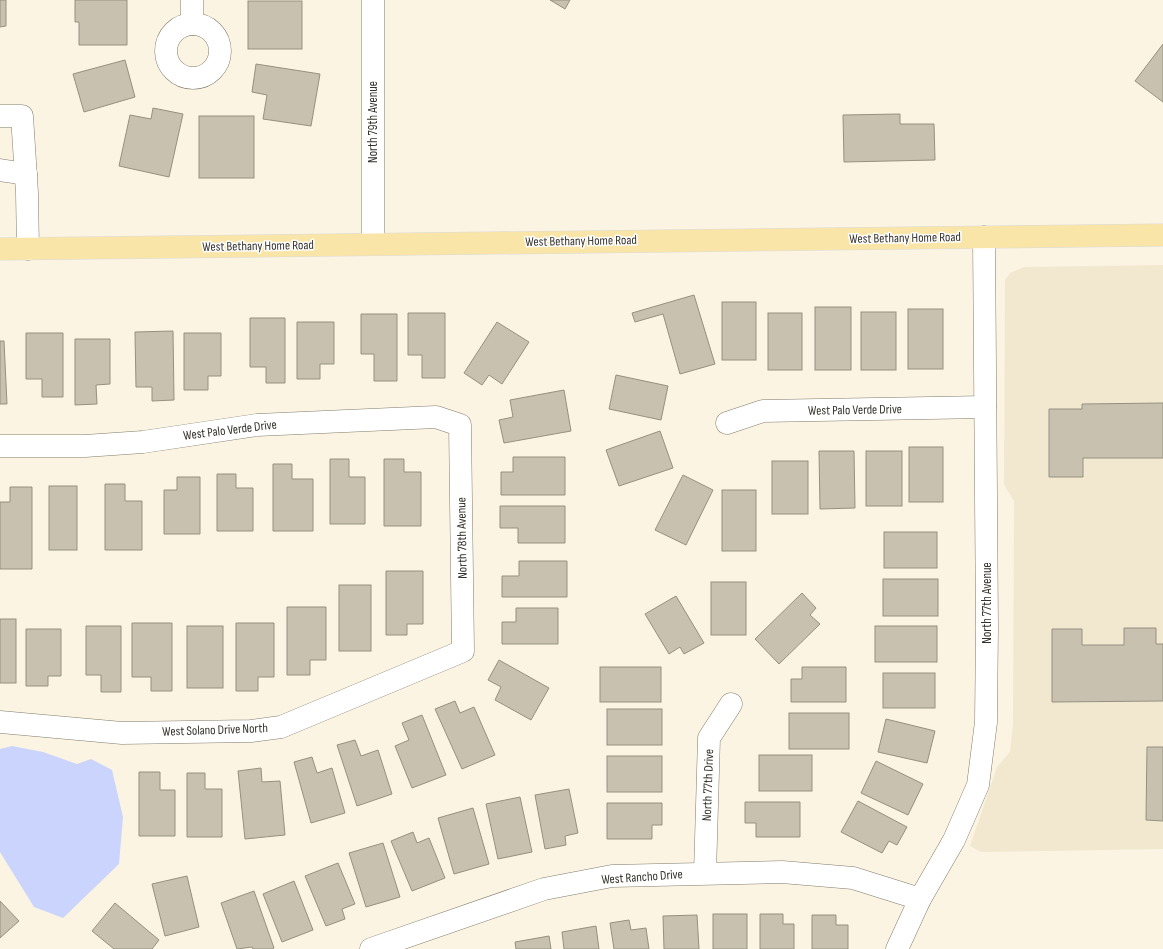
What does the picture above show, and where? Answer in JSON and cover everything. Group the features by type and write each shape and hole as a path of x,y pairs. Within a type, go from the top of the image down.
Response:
{"main road":[{"name":"West Bethany Home Road","path":"0,249 1163,235"}],"street":[{"path":"192,0 192,24"},
{"name":"North 79th Avenue","path":"373,0 373,244"},
{"path":"0,116 22,116 26,174 28,249"},
{"path":"0,170 26,174"},
{"name":"North 77th Avenue","path":"897,949 920,899 954,840 978,785 986,722 986,407 984,237"},
{"name":"West Palo Verde Drive","path":"727,423 763,411 986,407"},
{"name":"West Palo Verde Drive","path":"0,446 84,446 143,442 257,425 338,421 436,417 460,425"},
{"name":"North 78th Avenue","path":"460,425 463,651"},
{"name":"West Solano Drive North","path":"0,722 122,733 251,732 281,727 463,651"},
{"name":"North 77th Drive","path":"706,873 709,738 731,704"},
{"name":"West Rancho Drive","path":"371,949 544,890 612,876 782,872 853,878 920,899"}],"shaded area":[{"path":"1163,265 1163,849 981,852 970,846 997,767 1010,752 1013,724 1014,501 1004,485 1005,280 1010,273 1024,267"},
{"path":"12,746 43,752 77,764 91,759 112,770 123,817 119,864 63,918 34,907 0,852 0,749"}],"building":[{"path":"0,0 6,0 6,26 0,27"},
{"path":"75,0 127,0 127,45 79,45 79,22 75,22"},
{"path":"550,0 570,0 565,9"},
{"path":"248,1 302,1 302,49 248,49"},
{"path":"1163,44 1163,102 1135,81"},
{"path":"125,60 135,97 84,112 73,74"},
{"path":"256,64 320,74 311,126 263,119 267,95 252,92"},
{"path":"153,108 183,114 169,177 119,166 130,115 151,119"},
{"path":"900,114 900,124 934,124 935,160 844,162 843,115"},
{"path":"199,116 254,116 254,178 199,178"},
{"path":"694,295 715,364 680,374 663,314 635,322 632,313"},
{"path":"722,302 756,302 756,360 722,360"},
{"path":"815,307 851,307 851,370 815,370"},
{"path":"908,309 943,309 943,369 908,369"},
{"path":"861,312 896,312 896,370 861,370"},
{"path":"408,313 445,313 445,378 422,378 422,355 408,355"},
{"path":"768,313 802,313 802,370 768,370"},
{"path":"361,314 397,314 397,381 374,381 374,354 361,354"},
{"path":"250,318 285,318 285,383 266,383 266,367 250,367"},
{"path":"297,322 334,322 334,364 320,364 320,379 297,379"},
{"path":"497,322 529,342 502,384 489,375 482,385 464,373"},
{"path":"173,331 174,400 152,401 152,387 136,387 135,332"},
{"path":"26,333 63,333 63,397 42,397 42,379 26,379"},
{"path":"184,333 221,333 221,376 208,376 208,390 184,390"},
{"path":"75,339 110,339 110,384 96,385 97,404 75,405"},
{"path":"0,341 4,341 7,404 0,404"},
{"path":"616,375 668,386 661,420 609,409"},
{"path":"564,390 571,431 504,443 499,420 513,417 510,400"},
{"path":"1163,403 1163,458 1083,458 1083,477 1049,477 1049,409 1082,409 1082,404"},
{"path":"660,431 673,468 619,486 606,450"},
{"path":"909,447 943,447 943,502 909,502"},
{"path":"819,451 854,451 855,508 820,509"},
{"path":"866,451 902,451 902,506 866,506"},
{"path":"513,457 565,457 565,495 501,495 501,472 513,472"},
{"path":"330,459 349,459 349,477 365,477 365,524 330,524"},
{"path":"384,459 404,459 404,472 421,472 421,526 384,526"},
{"path":"772,461 808,461 808,514 772,514"},
{"path":"273,464 292,464 292,479 313,479 313,531 273,531"},
{"path":"217,474 236,474 236,488 253,488 253,531 217,531"},
{"path":"683,475 713,490 686,545 655,530"},
{"path":"177,477 200,477 200,534 164,534 164,490 177,490"},
{"path":"105,484 125,484 125,501 142,501 142,550 105,550"},
{"path":"49,486 77,486 77,550 49,550"},
{"path":"10,487 32,487 32,569 0,569 0,502 10,502"},
{"path":"722,490 756,490 756,551 722,551"},
{"path":"500,506 565,506 565,543 518,543 518,528 500,528"},
{"path":"884,532 937,532 937,568 884,568"},
{"path":"519,561 567,561 567,597 502,597 502,576 519,576"},
{"path":"386,571 423,571 423,624 407,624 407,635 386,635"},
{"path":"883,579 938,579 938,616 883,616"},
{"path":"711,582 746,582 746,635 711,635"},
{"path":"339,585 371,585 371,651 339,651"},
{"path":"802,593 816,608 810,615 820,624 779,664 755,639"},
{"path":"676,596 704,643 684,654 680,647 669,654 645,614"},
{"path":"287,607 326,607 326,660 310,660 310,675 287,675"},
{"path":"516,608 558,608 558,644 502,644 502,622 516,622"},
{"path":"0,619 16,619 16,683 0,683"},
{"path":"132,623 172,623 172,691 151,691 151,677 132,677"},
{"path":"236,623 274,623 274,677 258,677 258,691 236,691"},
{"path":"86,626 121,626 121,692 101,692 101,675 86,675"},
{"path":"187,626 223,626 223,688 187,688"},
{"path":"875,626 937,626 937,662 875,662"},
{"path":"1124,628 1156,628 1156,644 1163,644 1163,701 1052,702 1052,629 1082,629 1082,645 1124,645"},
{"path":"26,629 61,629 61,676 48,676 48,686 26,686"},
{"path":"499,660 549,688 531,720 495,700 501,687 488,680"},
{"path":"600,667 661,667 661,702 600,702"},
{"path":"802,667 846,667 846,702 791,702 791,679 802,679"},
{"path":"883,673 935,673 935,708 883,708"},
{"path":"455,701 460,713 474,707 495,755 462,769 435,709"},
{"path":"607,709 662,709 662,745 607,745"},
{"path":"789,713 849,713 849,749 789,749"},
{"path":"422,715 446,775 412,788 395,746 409,740 402,723"},
{"path":"886,719 935,731 927,763 878,752"},
{"path":"355,740 361,756 378,750 392,794 357,806 337,745"},
{"path":"1147,747 1163,747 1163,821 1146,820"},
{"path":"759,755 812,755 812,791 759,791"},
{"path":"607,756 662,756 662,792 607,792"},
{"path":"312,757 317,773 332,768 345,813 311,823 294,762"},
{"path":"876,761 923,784 908,815 861,793"},
{"path":"261,768 262,782 280,781 285,835 245,839 238,771"},
{"path":"139,772 160,772 160,790 175,790 175,836 139,836"},
{"path":"187,773 205,773 205,789 222,789 222,837 187,837"},
{"path":"569,789 578,833 565,836 566,845 545,849 535,795"},
{"path":"520,797 532,852 498,859 486,804"},
{"path":"858,801 907,827 897,845 889,841 882,853 841,832"},
{"path":"745,802 800,802 800,837 756,837 756,823 745,823"},
{"path":"607,803 662,803 662,825 652,825 652,839 607,839"},
{"path":"473,808 489,864 454,874 438,818"},
{"path":"413,832 417,843 429,838 445,878 412,891 391,841"},
{"path":"383,843 400,897 366,907 349,853"},
{"path":"338,863 355,904 342,909 345,919 326,926 305,876"},
{"path":"187,876 199,927 165,936 152,884"},
{"path":"294,881 313,930 282,942 263,894"},
{"path":"254,891 274,948 272,949 253,949 252,947 237,949 221,903"},
{"path":"0,901 19,921 0,938"},
{"path":"115,903 159,940 152,949 114,949 92,931"},
{"path":"713,914 747,914 747,949 713,949"},
{"path":"760,914 783,914 783,924 794,924 794,949 760,949"},
{"path":"697,915 699,949 664,949 663,916"},
{"path":"812,915 836,915 836,925 848,925 848,949 812,949"},
{"path":"629,920 631,930 646,928 649,949 614,949 610,923"},
{"path":"596,926 599,949 564,949 562,932"},
{"path":"549,936 551,949 516,949 515,942"}]}
